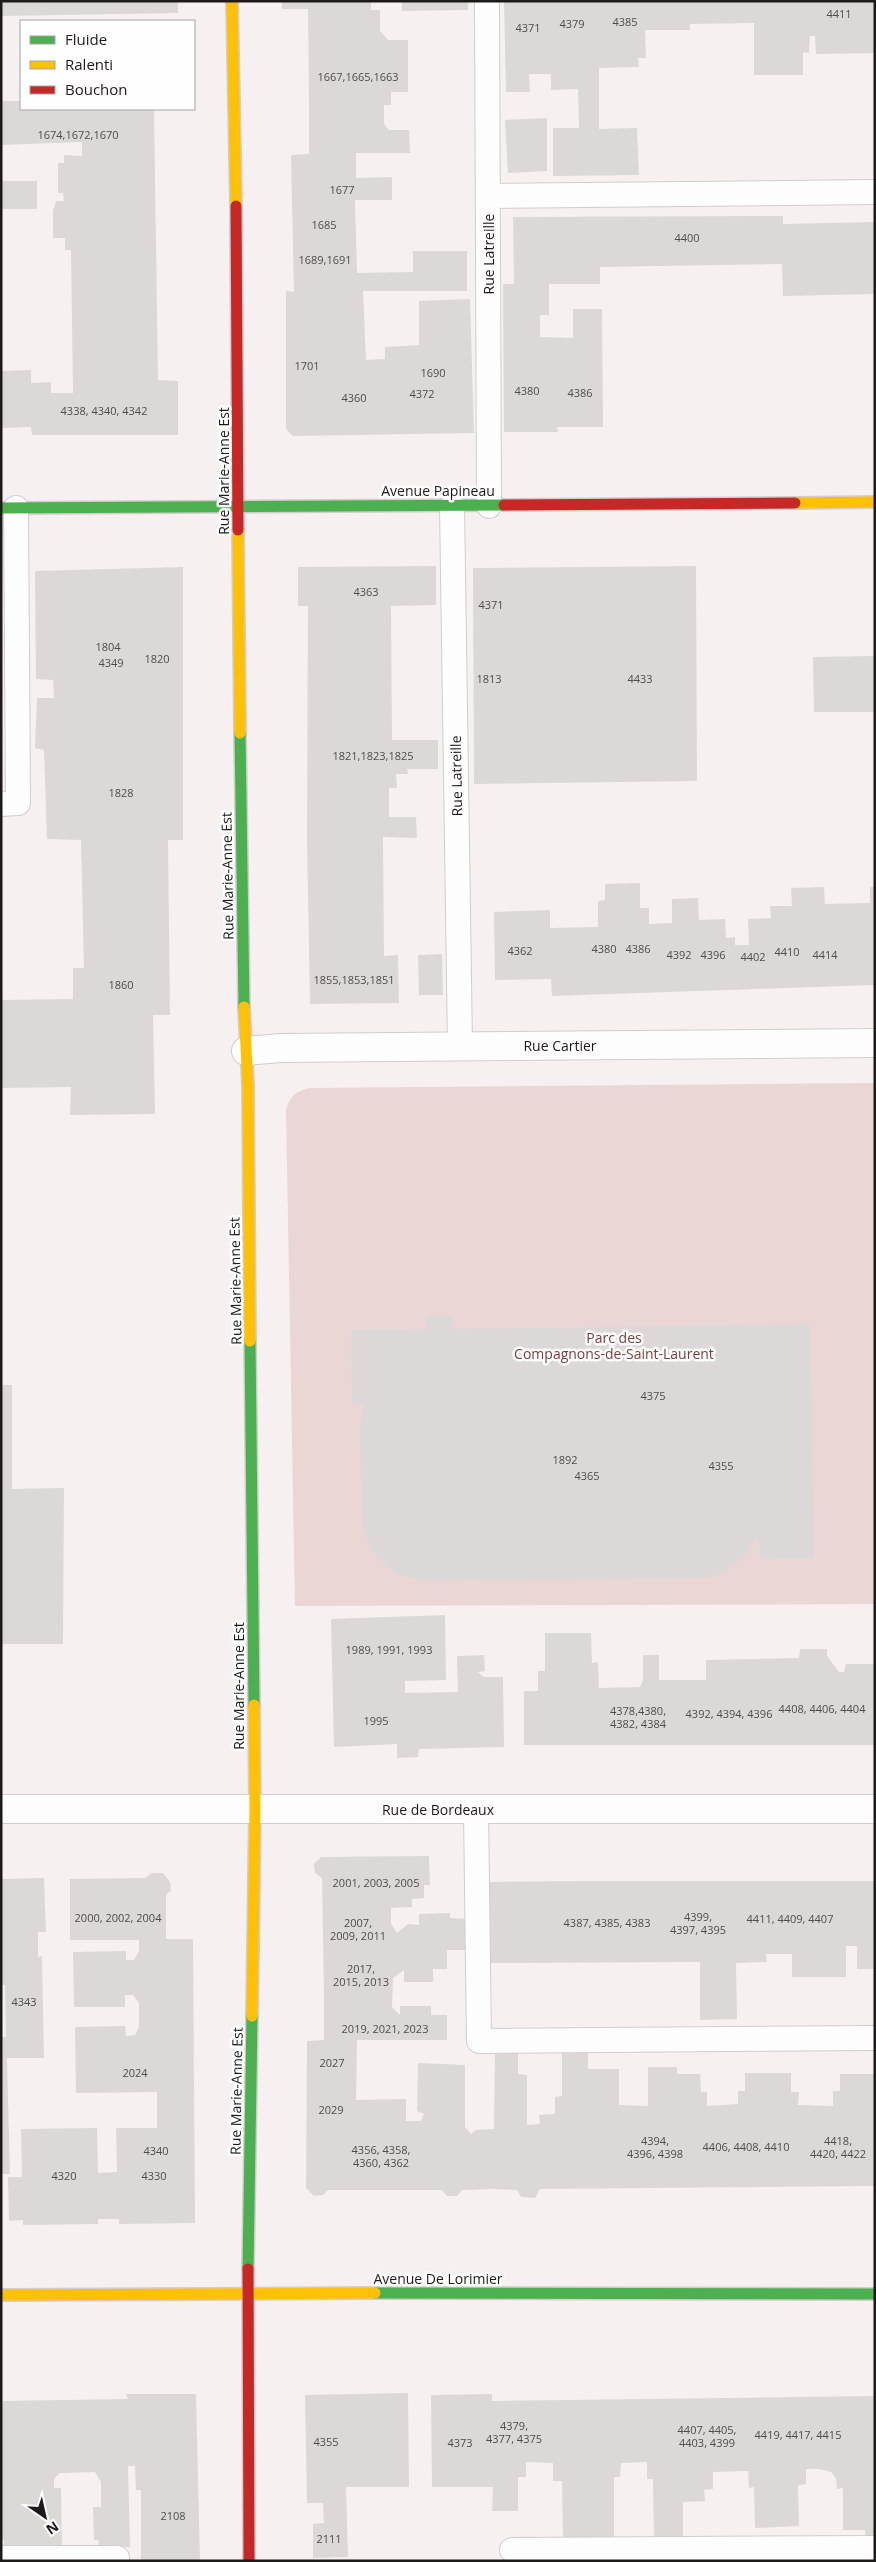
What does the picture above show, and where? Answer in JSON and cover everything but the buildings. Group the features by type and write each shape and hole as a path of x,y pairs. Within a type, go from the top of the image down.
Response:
{"street":[{"name":"Rue Marie-Anne Est","path":"232,1 237,194 238,505 255,1808 248,2293 249,2561"},
{"name":"Avenue Papineau","path":"8,508 875,502"},
{"name":"Rue Cartier","path":"246,1051 281,1048 875,1043"},
{"name":"Rue de Bordeaux","path":"1,1808 476,1810 875,1808"},
{"name":"Avenue De Lorimier","path":"1,2295 248,2293 875,2294"}],"lane":[{"name":"Rue Latreille","path":"487,1 489,506"},
{"path":"488,196 875,192"},
{"name":"Rue Latreille","path":"452,506 460,1046"},
{"path":"1,804 18,803 8,508"},
{"path":"476,1810 479,2041 875,2038"},
{"path":"512,2550 704,2555 875,2548"},
{"path":"1,2558 117,2558"}],"green space":[{"name":"Parc des Compagnons-de-Saint-Laurent","path":"875,1083 875,1604 295,1606 286,1110 289,1101 294,1095 309,1088"}],"traffic: fast":[{"path":"1,508 504,505"},
{"path":"240,733 244,1007"},
{"path":"250,1341 254,1705"},
{"path":"248,2269 252,2016"},
{"path":"375,2293 875,2294"}],"traffic: slow":[{"path":"232,1 236,206"},
{"path":"795,503 875,502"},
{"path":"238,530 240,733"},
{"path":"244,1007 248,1086 250,1341"},
{"path":"252,2016 255,1808 254,1705"},
{"path":"1,2295 375,2293"}],"traffic: jam":[{"path":"236,206 238,530"},
{"path":"504,505 795,503"},
{"path":"248,2269 249,2561"}]}
